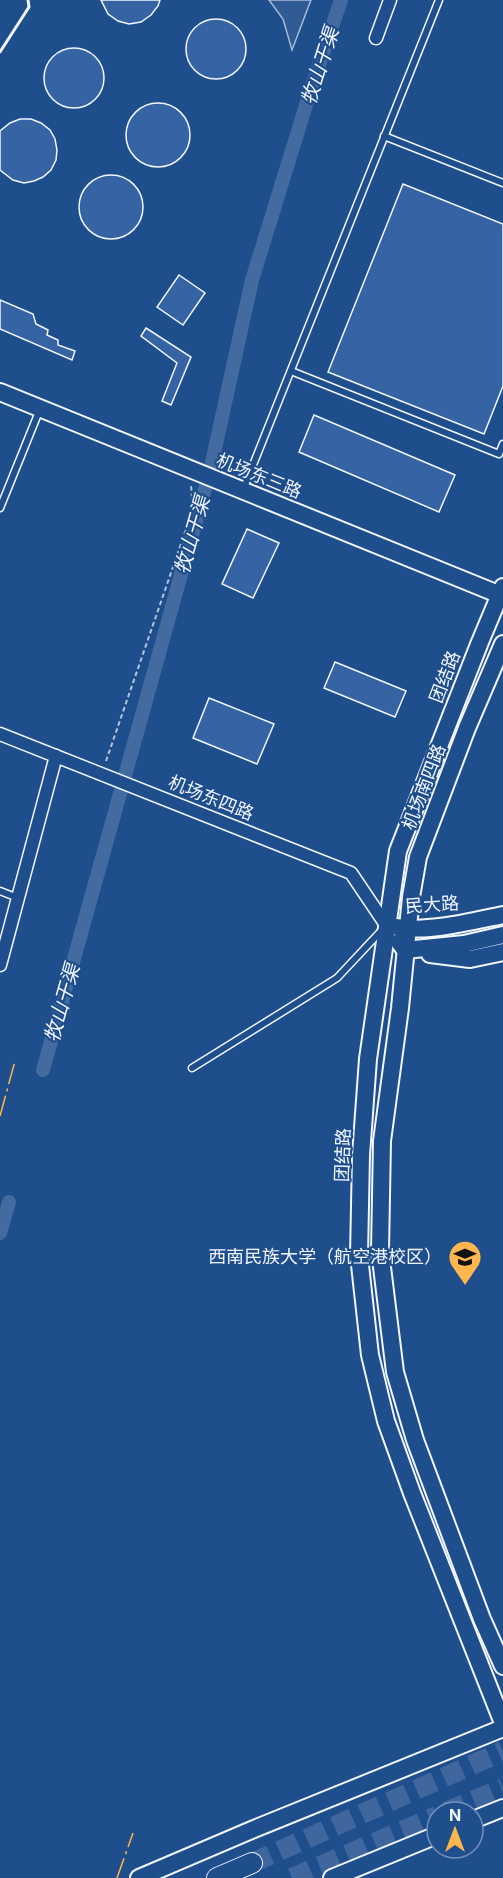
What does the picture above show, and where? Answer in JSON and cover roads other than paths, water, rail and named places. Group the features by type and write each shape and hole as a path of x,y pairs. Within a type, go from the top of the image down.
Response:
{"main road":[{"name":"机场东三路","path":"0,392 502,593"},
{"name":"团结路","path":"502,593 480,642 398,850 368,1059 361,1155 359,1256 370,1355 386,1421 408,1483 503,1723"},
{"name":"机场南四路","path":"405,950 418,857 467,728 503,644"},
{"path":"459,924 503,907"},
{"name":"民大路","path":"386,925 407,929 459,924 503,915"},
{"name":"民大路","path":"386,925 405,950"},
{"path":"405,950 464,944 503,935"},
{"path":"405,950 470,959 503,952"},
{"path":"405,950 382,1152 380,1251 395,1372 415,1440 482,1618 503,1666"},
{"path":"139,1878 503,1728"},
{"path":"485,1815 503,1808"},
{"path":"332,1878 425,1840"},
{"path":"217,1878 252,1863"}],"street":[{"path":"376,38 390,0"},
{"name":"机场东四路","path":"0,734 351,873 386,925"},
{"path":"0,965 56,756"}],"lane":[{"path":"243,490 439,0"},
{"path":"384,136 503,183"},
{"path":"291,371 499,454 503,444"},
{"path":"0,508 40,408"},
{"path":"0,891 18,898"},
{"path":"192,1068 337,978 386,925"}],"waterway":[{"name":"牧山干渠","path":"43,1070 211,467 252,280 341,0"},
{"name":"牧山干渠","path":"0,1233 9,1202"}],"tunnel":[{"path":"252,1863 503,1751"},
{"path":"474,1800 503,1788"},
{"path":"292,1878 425,1821"}],"place":[{"name":"西南民族大学（航空港校区）","path":"465,1286"}]}
